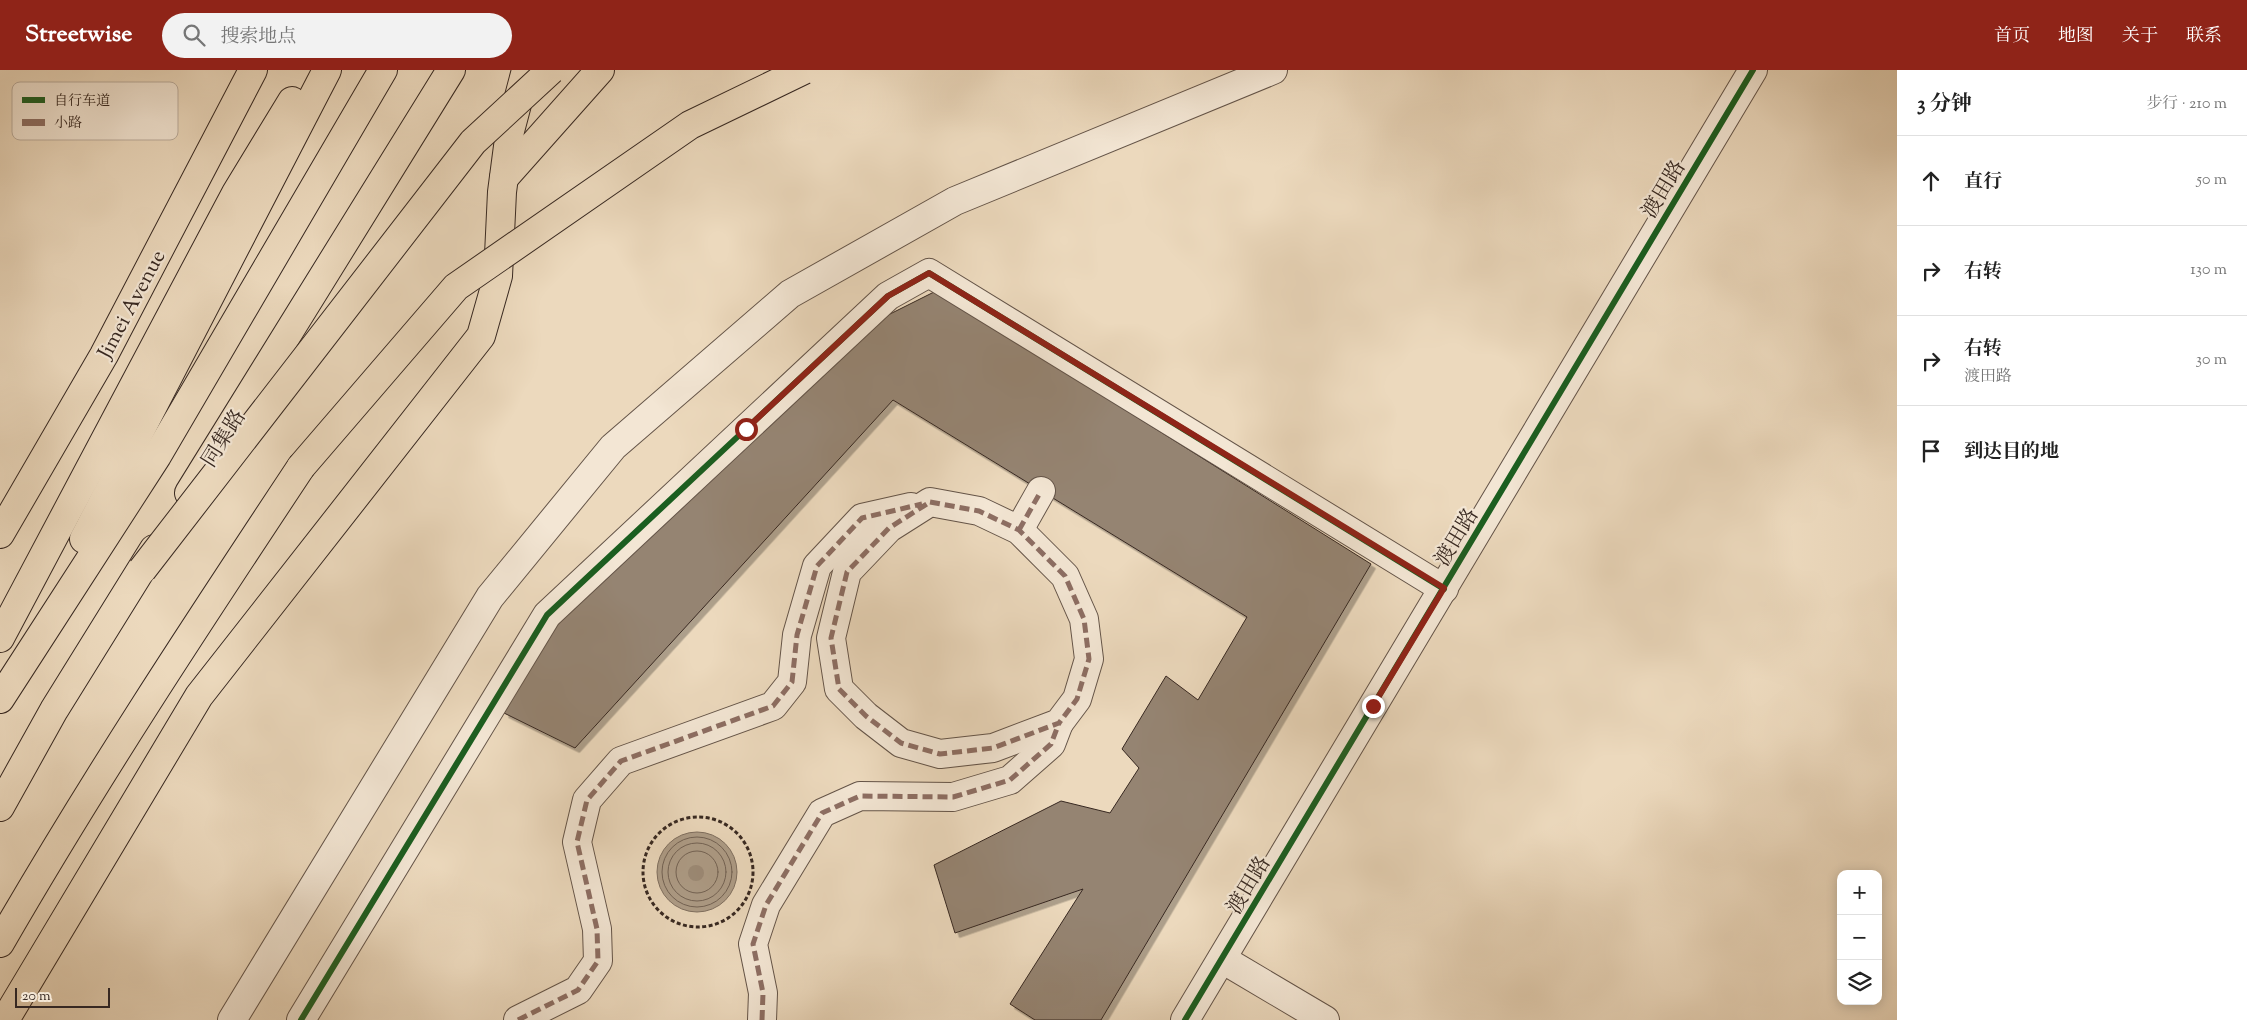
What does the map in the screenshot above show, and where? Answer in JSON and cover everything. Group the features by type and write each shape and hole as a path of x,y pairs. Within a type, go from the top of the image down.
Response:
{"main road":[{"name":"Jimei Avenue","path":"0,534 104,355 253,70"},
{"path":"0,638 236,193 311,70"},
{"path":"5,691 327,70"},
{"path":"5,691 157,456 383,70"},
{"name":"同集路","path":"0,807 54,710 450,70"},
{"path":"5,1020 199,696 481,336 498,276 504,178 510,131 526,70"},
{"path":"142,570 473,142 539,70"},
{"path":"473,142 551,70"},
{"path":"504,178 600,70"},
{"path":"0,943 60,840 161,677 301,467 456,287 690,125 804,70"}],"street":[{"path":"232,1020 490,598 613,447 790,294 955,201 1273,70"},
{"name":"渡田路","path":"1185,1020 1753,70"},
{"path":"301,1020 547,615 888,296 929,273 1444,588"},
{"path":"1019,530 1041,491"},
{"path":"930,502 889,528 847,572 831,638 839,689 866,716 901,743 940,754 993,748 1059,722"},
{"path":"518,1020 578,990 598,961 598,929 577,842 587,800 621,761 773,706 792,682 797,635 817,566 862,518 930,502 979,511 1019,530 1065,576 1084,619 1089,660 1077,699 1059,722 1051,744 1010,780 953,797 860,796 822,813 766,905 753,944 763,993 762,1020"},
{"path":"1222,959 1326,1020"}],"path":[{"path":"699,817 716,820 731,828 744,842 752,860 753,878 748,897 736,912 720,922 702,927 682,924 665,916 653,904 646,888 643,871 646,854 654,839 666,827 682,819 699,817"}],"water":[{"path":"697,832 712,835 725,844 734,857 737,872 734,887 725,900 712,909 697,912 682,909 669,900 660,887 657,872 660,857 669,844 682,835"}],"building":[{"path":"936,291 1371,564 1101,1020 1035,1020 1010,1004 1083,889 955,933 934,865 1061,801 1110,813 1139,768 1122,749 1166,676 1198,700 1247,617 893,400 575,748 504,713 558,619 874,322"}],"marked path":[{"path":"1019,530 1041,491"},
{"path":"930,502 979,511 1019,530 1065,576 1084,619 1089,659 1077,699 1059,723 993,748 940,754 901,743 866,716 839,689 831,638 847,572 889,528 930,502"},
{"path":"518,1020 578,990 598,961 597,929 577,842 587,800 621,761 773,706 792,682 797,635 817,566 862,518 922,504"},
{"path":"762,1020 763,993 753,944 766,905 822,813 860,796 953,797 1010,780 1051,744 1059,723"}],"cycle path":[{"path":"1185,1020 1753,70"},
{"path":"301,1020 547,615 888,296 929,273 1444,589"}],"route":[{"path":"746,429 888,296 929,273 1444,588 1373,706"}]}
